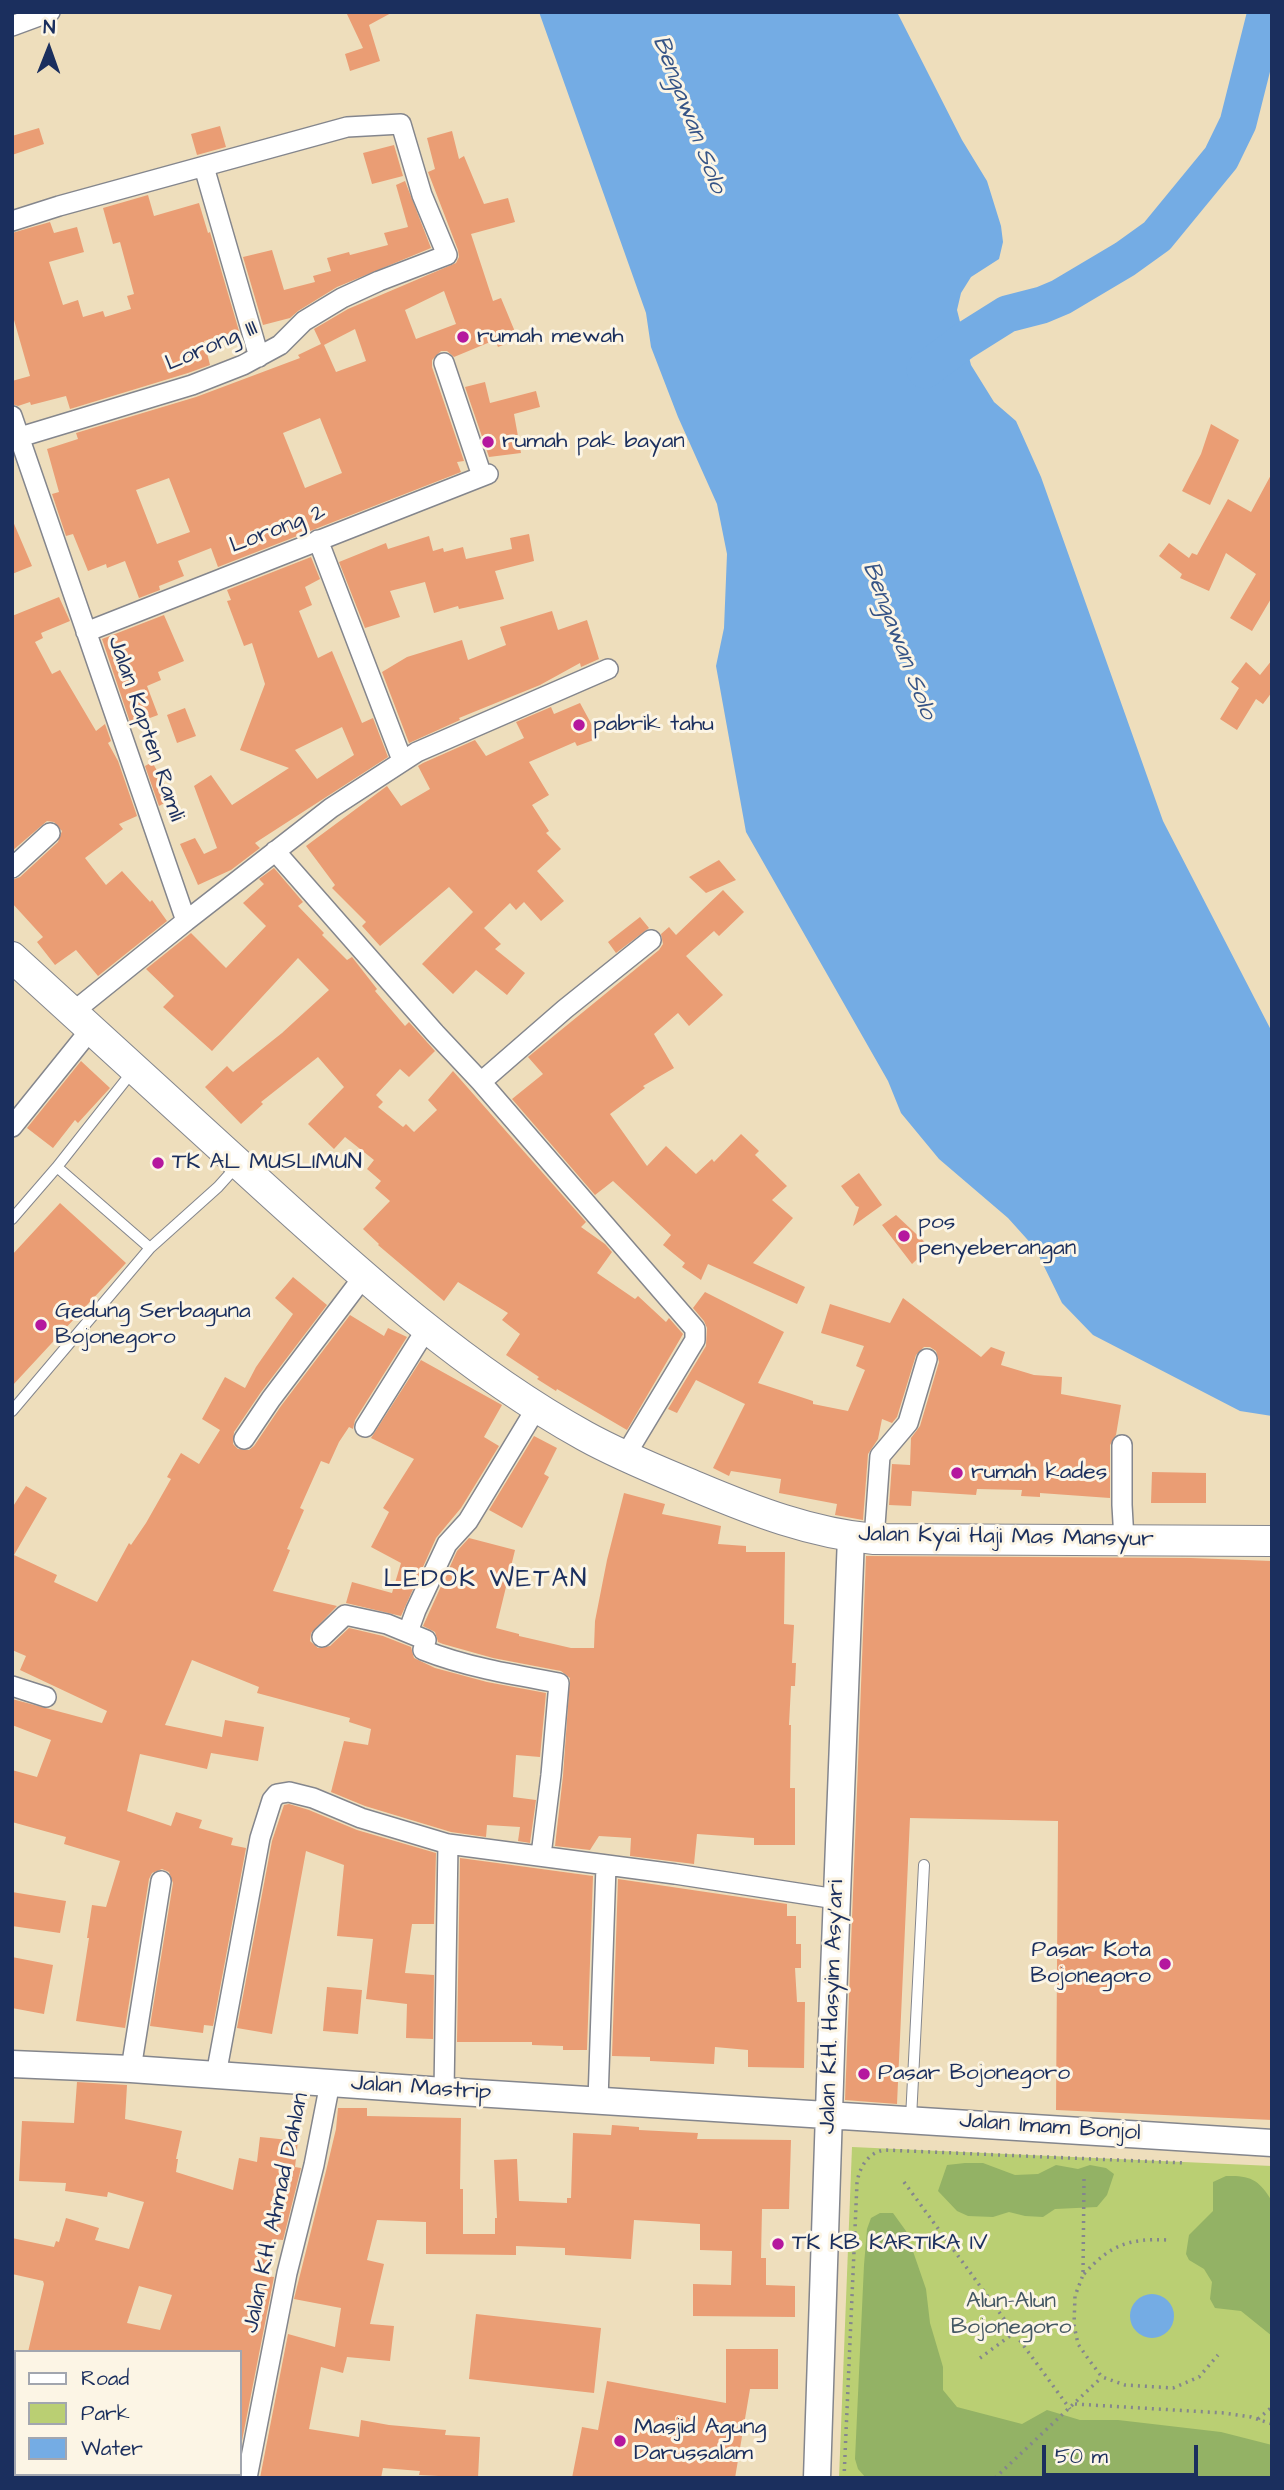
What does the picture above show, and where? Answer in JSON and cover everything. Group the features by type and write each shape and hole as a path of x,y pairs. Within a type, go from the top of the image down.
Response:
{"main road":[{"name":"Jalan Kyai Haji Mas Mansyur","path":"12,957 364,1276 428,1328 537,1407 625,1456 804,1528 862,1538 1272,1541"},
{"name":"Jalan K.H. Hasyim Asy'ari","path":"817,2478 836,1899 862,1538"},
{"name":"Jalan Mastrip","path":"12,2064 131,2069 829,2115"},
{"name":"Jalan Imam Bonjol","path":"829,2115 1272,2143"}],"street":[{"path":"12,26 50,12"},
{"name":"Lorong III","path":"20,437 192,385 243,365 280,345 304,321 342,298 447,255 422,195 401,124 347,127 204,167"},
{"path":"12,221 204,167 259,357"},
{"name":"Lorong 2","path":"86,632 485,475 444,363"},
{"name":"Jalan Kapten Ramli","path":"12,416 186,921"},
{"path":"318,540 402,760"},
{"path":"12,1126 82,1021 186,921 331,808 402,760 477,724 608,669"},
{"path":"12,868 50,833"},
{"path":"275,851 481,1082 695,1329 695,1340 625,1456"},
{"path":"481,1082 565,1009 651,940"},
{"path":"244,1439 364,1276"},
{"path":"365,1427 428,1328"},
{"path":"862,1538 880,1456 908,1423 927,1359"},
{"path":"408,1632 447,1544 468,1521 537,1407"},
{"path":"1122,1445 1124,1540"},
{"path":"322,1637 345,1615 387,1624 408,1632 426,1640 423,1650 435,1655 505,1673 559,1683 541,1855"},
{"path":"12,1686 46,1697"},
{"path":"216,2075 260,1838 272,1800 277,1794 301,1795 361,1818 447,1844 541,1855 836,1899"},
{"path":"443,2091 447,1844"},
{"path":"598,2100 606,1866"},
{"path":"131,2069 161,1881"},
{"name":"Jalan K.H. Ahmad Dahlan","path":"247,2478 287,2273 314,2165 330,2083"}],"lane":[{"path":"12,1219 135,1069"},
{"path":"12,1411 150,1248 218,1187 239,1164"},
{"path":"57,1167 150,1248"},
{"path":"911,2119 924,1866"}],"path":[{"path":"844,2478 857,2183 864,2164 872,2154 885,2150 1192,2164"},
{"path":"1083,2276 1084,2179"},
{"path":"904,2182 1070,2409"},
{"path":"1168,2240 1142,2239 1120,2245 1098,2258 1083,2276 1075,2296 1074,2325 1078,2344 1102,2377 1125,2385 1173,2388 1199,2377 1218,2355"},
{"path":"980,2358 1014,2333"},
{"path":"995,2478 1102,2377"},
{"path":"1074,2404 1224,2413 1272,2424"},
{"path":"1258,2419 1272,2407"}],"green space":[{"name":"Alun-Alun Bojonegoro","path":"852,2147 1272,2166 1272,2478 839,2478"},
{"path":"983,2163 1015,2175 1038,2174 1056,2165 1078,2169 1090,2165 1106,2168 1114,2174 1107,2195 1097,2207 1055,2209 1043,2217 1009,2212 993,2217 968,2216 957,2211 938,2191 947,2165"},
{"path":"1226,2176 1254,2180 1272,2201 1272,2336 1241,2311 1215,2308 1210,2299 1212,2282 1204,2269 1189,2260 1186,2254 1189,2235 1213,2211 1213,2182"},
{"path":"880,2213 893,2213 906,2231 926,2289 930,2323 943,2367 943,2390 957,2407 1022,2424 1047,2410 1080,2420 1118,2420 1221,2432 1272,2445 1272,2478 866,2478 858,2469 855,2459 864,2265 867,2229 871,2218"}],"water":[{"name":"Bengawan Solo","path":"539,12 897,12 962,140 987,181 1001,226 1003,242 999,259 971,277 961,293 957,310 971,365 994,402 1016,421 1041,477 1163,821 1272,1032 1272,1416 1240,1411 1093,1335 1062,1303 1035,1248 1008,1218 939,1159 901,1113 888,1081 746,832 716,666 724,628 727,554 717,504 678,417 651,347 646,313"},
{"path":"1152,2294 1161,2295 1168,2300 1173,2307 1173,2325 1168,2332 1161,2337 1152,2338 1143,2337 1136,2332 1131,2325 1130,2316 1131,2307 1136,2300 1143,2295"}],"building":[{"path":"346,12 393,12 369,25 380,61 350,71 345,54 363,48"},
{"path":"220,126 226,147 197,155 191,134"},
{"path":"39,128 44,144 12,155 12,136"},
{"path":"452,131 459,159 464,156 484,204 508,198 515,222 471,234 493,301 501,298 518,339 498,347 495,340 454,357 447,351 441,351 432,360 432,367 464,461 457,462 461,472 218,567 211,548 178,561 184,576 139,598 125,561 88,571 73,534 66,536 52,494 59,492 47,449 78,439 76,433 196,397 300,358 298,355 321,344 314,329 348,309 456,263 458,250 428,172 435,169 427,138","holes":["444,291 456,324 416,339 405,310","355,329 366,361 336,372 324,345","320,418 342,473 305,488 283,433","169,478 190,532 157,544 136,490"]},
{"path":"394,145 403,176 372,184 363,153"},
{"path":"405,181 431,248 337,287 290,318 263,325 243,257 272,250 284,290 315,282 313,276 331,271 327,258 388,245 384,233 408,227 396,185"},
{"path":"148,195 154,216 199,203 239,331 204,341 210,365 188,373 70,409 66,396 31,405 30,402 18,406 12,404 12,381 30,376 12,313 12,233 50,222 54,233 77,227 84,252 49,262 63,305 78,300 83,317 103,311 105,317 131,309 127,296 134,294 120,242 113,244 103,208"},
{"path":"485,382 490,403 536,391 540,407 514,414 521,453 489,457 465,387"},
{"path":"1211,424 1239,440 1210,505 1182,491 1201,454"},
{"path":"1272,473 1272,597 1252,631 1230,618 1256,574 1226,553 1209,591 1180,578 1182,574 1159,556 1169,543 1189,558 1192,553 1197,555 1228,499 1251,512"},
{"path":"12,519 32,566 12,574"},
{"path":"529,534 534,561 495,571 504,599 459,609 458,606 434,613 425,582 390,591 400,617 365,628 339,562 386,543 388,549 429,536 433,551 443,548 444,552 463,547 466,559 512,549 510,538"},
{"path":"311,557 320,579 305,587 312,605 299,611 318,658 332,651 362,723 373,718 388,757 255,843 260,848 231,870 198,885 180,844 195,838 204,854 217,848 194,786 211,775 232,805 289,768 240,750 265,684 252,643 244,646 227,601 231,600 227,590","holes":["342,727 354,755 317,779 295,750"]},
{"path":"59,597 70,621 41,633 43,638 35,642 52,674 60,670 96,731 105,724 111,741 108,743 118,761 137,816 119,824 123,829 85,858 106,885 122,871 150,902 152,900 167,921 98,976 76,950 55,965 37,942 43,937 12,903 12,880 20,877 58,842 62,831 54,822 47,821 12,851 12,616"},
{"path":"552,611 558,630 587,620 599,659 581,667 580,663 540,685 459,718 460,720 409,743 382,672 407,657 462,640 468,660 506,645 500,627"},
{"path":"164,615 184,661 158,672 161,680 147,686 158,715 131,725 102,639"},
{"path":"1272,660 1272,692 1263,704 1256,699 1237,730 1220,719 1239,688 1231,682 1246,662 1260,675"},
{"path":"580,703 599,738 577,746 575,742 529,762 549,795 532,805 549,831 546,833 561,849 537,871 564,901 541,921 524,902 516,910 510,903 484,928 501,944 495,949 525,973 507,995 476,970 453,994 422,964 473,912 449,887 380,946 362,926 366,922 332,888 335,885 306,846 387,786 401,806 430,789 418,766 423,763 475,740 486,756 524,738 516,722 551,707 554,714"},
{"path":"185,708 196,736 177,743 167,715"},
{"path":"152,762 173,798 159,806 145,766"},
{"path":"719,860 736,880 706,893 689,877"},
{"path":"274,868 303,902 298,906 324,933 322,935 347,960 352,957 377,989 375,991 405,1026 409,1022 435,1051 409,1077 400,1069 376,1095 383,1102 378,1107 403,1127 406,1124 414,1132 437,1110 428,1100 453,1071 586,1222 581,1227 612,1252 597,1273 635,1299 638,1296 666,1322 669,1318 683,1334 627,1430 557,1389 556,1391 506,1355 520,1334 502,1320 508,1313 458,1282 444,1301 363,1229 390,1201 375,1188 381,1181 367,1169 374,1160 345,1137 334,1149 308,1124 344,1087 318,1057 261,1102 263,1104 241,1124 205,1087 227,1066 233,1072 282,1033 329,990 298,958 212,1051 163,1007 174,996 146,969 191,933 226,968 266,926 243,903 264,884 259,879"},
{"path":"723,890 744,912 719,936 714,931 686,956 723,995 689,1026 678,1013 654,1034 674,1068 643,1086 645,1088 610,1114 647,1166 666,1146 696,1174 712,1159 714,1162 741,1134 759,1151 755,1155 787,1186 772,1200 793,1218 753,1263 805,1287 797,1304 708,1264 701,1280 682,1267 685,1263 663,1245 671,1235 613,1181 595,1195 512,1099 543,1074 528,1057 659,950 663,944 661,934 669,927 676,935"},
{"path":"640,917 649,928 616,953 608,942"},
{"path":"81,1061 110,1088 78,1123 75,1120 53,1148 27,1128"},
{"path":"859,1173 882,1205 853,1226 859,1207 841,1186"},
{"name":"Gedung Serbaguna Bojonegoro","path":"60,1203 126,1263 12,1386 12,1255"},
{"name":"pos penyeberangan","path":"896,1215 930,1247 912,1264 882,1225"},
{"path":"293,1277 327,1305 234,1432 233,1444 238,1449 249,1450 254,1446 350,1315 384,1336 388,1328 407,1337 355,1420 353,1429 349,1427 339,1442 329,1464 321,1461 300,1508 304,1510 273,1591 337,1606 311,1633 310,1641 318,1648 330,1646 349,1628 383,1636 411,1647 414,1658 435,1668 487,1682 546,1693 540,1757 516,1755 513,1797 536,1800 530,1843 518,1841 520,1827 487,1825 486,1837 451,1832 365,1806 331,1792 344,1741 368,1745 371,1729 349,1722 350,1718 257,1693 259,1687 192,1660 165,1725 222,1737 225,1720 264,1727 258,1761 211,1753 207,1769 140,1754 127,1811 171,1826 176,1812 202,1820 199,1828 233,1838 231,1845 246,1848 213,2026 204,2025 203,2033 150,2026 173,1883 169,1872 162,1869 152,1873 149,1879 125,2028 76,2021 92,1905 106,1907 120,1861 64,1844 66,1837 12,1822 12,1770 37,1777 51,1740 12,1725 12,1699 102,1723 107,1711 20,1670 26,1656 12,1650 12,1508 26,1486 47,1498 14,1555 57,1575 54,1582 97,1602 129,1543 131,1545 146,1523 171,1479 167,1477 181,1453 199,1464 220,1430 202,1419 225,1377 245,1388 256,1367 293,1314 275,1298"},
{"path":"705,1292 784,1332 758,1383 813,1401 813,1404 848,1411 865,1370 856,1366 864,1346 821,1333 830,1304 890,1323 903,1298 981,1357 991,1347 1005,1352 1001,1365 1034,1375 1062,1377 1061,1394 1121,1405 1116,1435 1110,1445 1110,1498 1040,1493 1040,1497 1021,1496 1022,1490 977,1489 976,1495 912,1491 911,1506 889,1505 892,1464 910,1465 911,1438 920,1426 939,1362 936,1351 930,1347 924,1347 916,1355 897,1417 892,1423 882,1419 878,1439 868,1454 863,1520 835,1515 837,1504 779,1493 781,1479 731,1471 729,1476 713,1468 745,1404 696,1380 677,1413 668,1409 706,1346 707,1328 693,1308"},
{"path":"421,1360 502,1405 484,1437 499,1446 461,1508 436,1538 401,1616 346,1603 352,1582 392,1593 401,1563 371,1547 389,1512 383,1508 414,1459 371,1438"},
{"path":"534,1436 557,1448 544,1474 549,1477 522,1528 489,1510"},
{"path":"1152,1472 1206,1473 1206,1503 1151,1503"},
{"path":"624,1493 665,1504 662,1514 721,1526 718,1544 746,1546 746,1552 785,1552 784,1624 794,1625 792,1663 796,1663 795,1686 791,1686 789,1725 790,1788 795,1788 795,1845 754,1845 754,1838 697,1834 694,1864 630,1856 631,1838 599,1836 590,1850 555,1846 570,1678 561,1671 493,1658 443,1644 438,1642 435,1632 423,1626 457,1551 469,1538 515,1550 496,1628 571,1648 594,1648 595,1621"},
{"name":"Pasar Kota Bojonegoro","path":"866,1556 1272,1561 1272,2120 1056,2110 1058,1821 910,1818 897,2104 845,2100"},
{"path":"289,1804 357,1830 436,1853 434,1924 412,1924 405,1973 434,1975 433,2039 406,2038 407,2004 366,1999 373,1939 337,1936 344,1865 306,1851 272,2034 237,2028 272,1841 284,1805"},
{"path":"460,1858 593,1876 587,2050 563,2050 563,2046 532,2045 532,2042 457,2042"},
{"path":"618,1879 787,1904 787,1916 796,1916 796,1944 801,1944 801,1968 795,1968 797,2002 805,2002 804,2068 748,2067 748,2050 715,2047 714,2064 612,2056"},
{"path":"12,1892 66,1901 60,1933 12,1926"},
{"path":"12,1957 53,1965 44,2014 12,2008"},
{"path":"327,1987 362,1990 358,2034 323,2031"},
{"path":"77,2082 127,2085 125,2119 182,2131 176,2172 233,2190 239,2158 257,2162 260,2137 298,2141 295,2167 301,2168 283,2240 272,2239 265,2276 274,2277 242,2441 242,2350 28,2350 44,2284 43,2281 12,2274 12,2238 54,2247 56,2241 59,2242 66,2218 99,2228 95,2240 129,2249 144,2202 108,2192 107,2197 65,2191 66,2183 19,2181 22,2121 74,2123","holes":["139,2286 172,2295 160,2330 127,2323"]},
{"path":"338,2108 367,2108 367,2116 461,2118 460,2189 463,2189 463,2234 495,2234 497,2218 494,2160 517,2159 519,2201 567,2203 567,2198 571,2198 573,2133 611,2135 612,2125 639,2127 639,2130 698,2133 697,2139 791,2140 789,2209 762,2209 761,2258 766,2258 766,2285 795,2286 795,2317 693,2316 693,2284 731,2285 732,2251 700,2250 700,2224 634,2220 631,2259 565,2255 565,2248 516,2246 516,2255 426,2254 426,2222 377,2220 367,2260 384,2264 370,2324 394,2326 390,2361 347,2357 343,2373 321,2367 309,2429 359,2437 361,2420 446,2430 445,2435 480,2437 478,2478 419,2475 420,2471 383,2468 381,2478 260,2478 288,2334 335,2347 341,2308 294,2299 336,2129"},
{"path":"476,2314 601,2328 594,2393 469,2379"},
{"path":"726,2349 778,2349 778,2389 750,2389 735,2478 572,2478 582,2427 598,2430 607,2381 726,2403"}],"waterway":[{"path":"925,370 1007,314 1061,297 1125,259 1157,236 1221,158 1238,123 1266,12"}],"place":[{"name":"rumah mewah","path":"463,337"},
{"name":"rumah pak bayan","path":"488,442"},
{"name":"pabrik tahu","path":"579,725"},
{"name":"TK AL MUSLIMUN","path":"158,1163"},
{"name":"pos penyeberangan","path":"904,1236"},
{"name":"Gedung Serbaguna Bojonegoro","path":"41,1325"},
{"name":"rumah kades","path":"957,1473"},
{"name":"Pasar Kota Bojonegoro","path":"1165,1964"},
{"name":"Pasar Bojonegoro","path":"864,2074"},
{"name":"TK KB KARTIKA IV","path":"778,2244"},
{"name":"Masjid Agung Darussalam","path":"620,2441"}],"district":[{"name":"LEDOK WETAN","path":"486,1581"}]}
